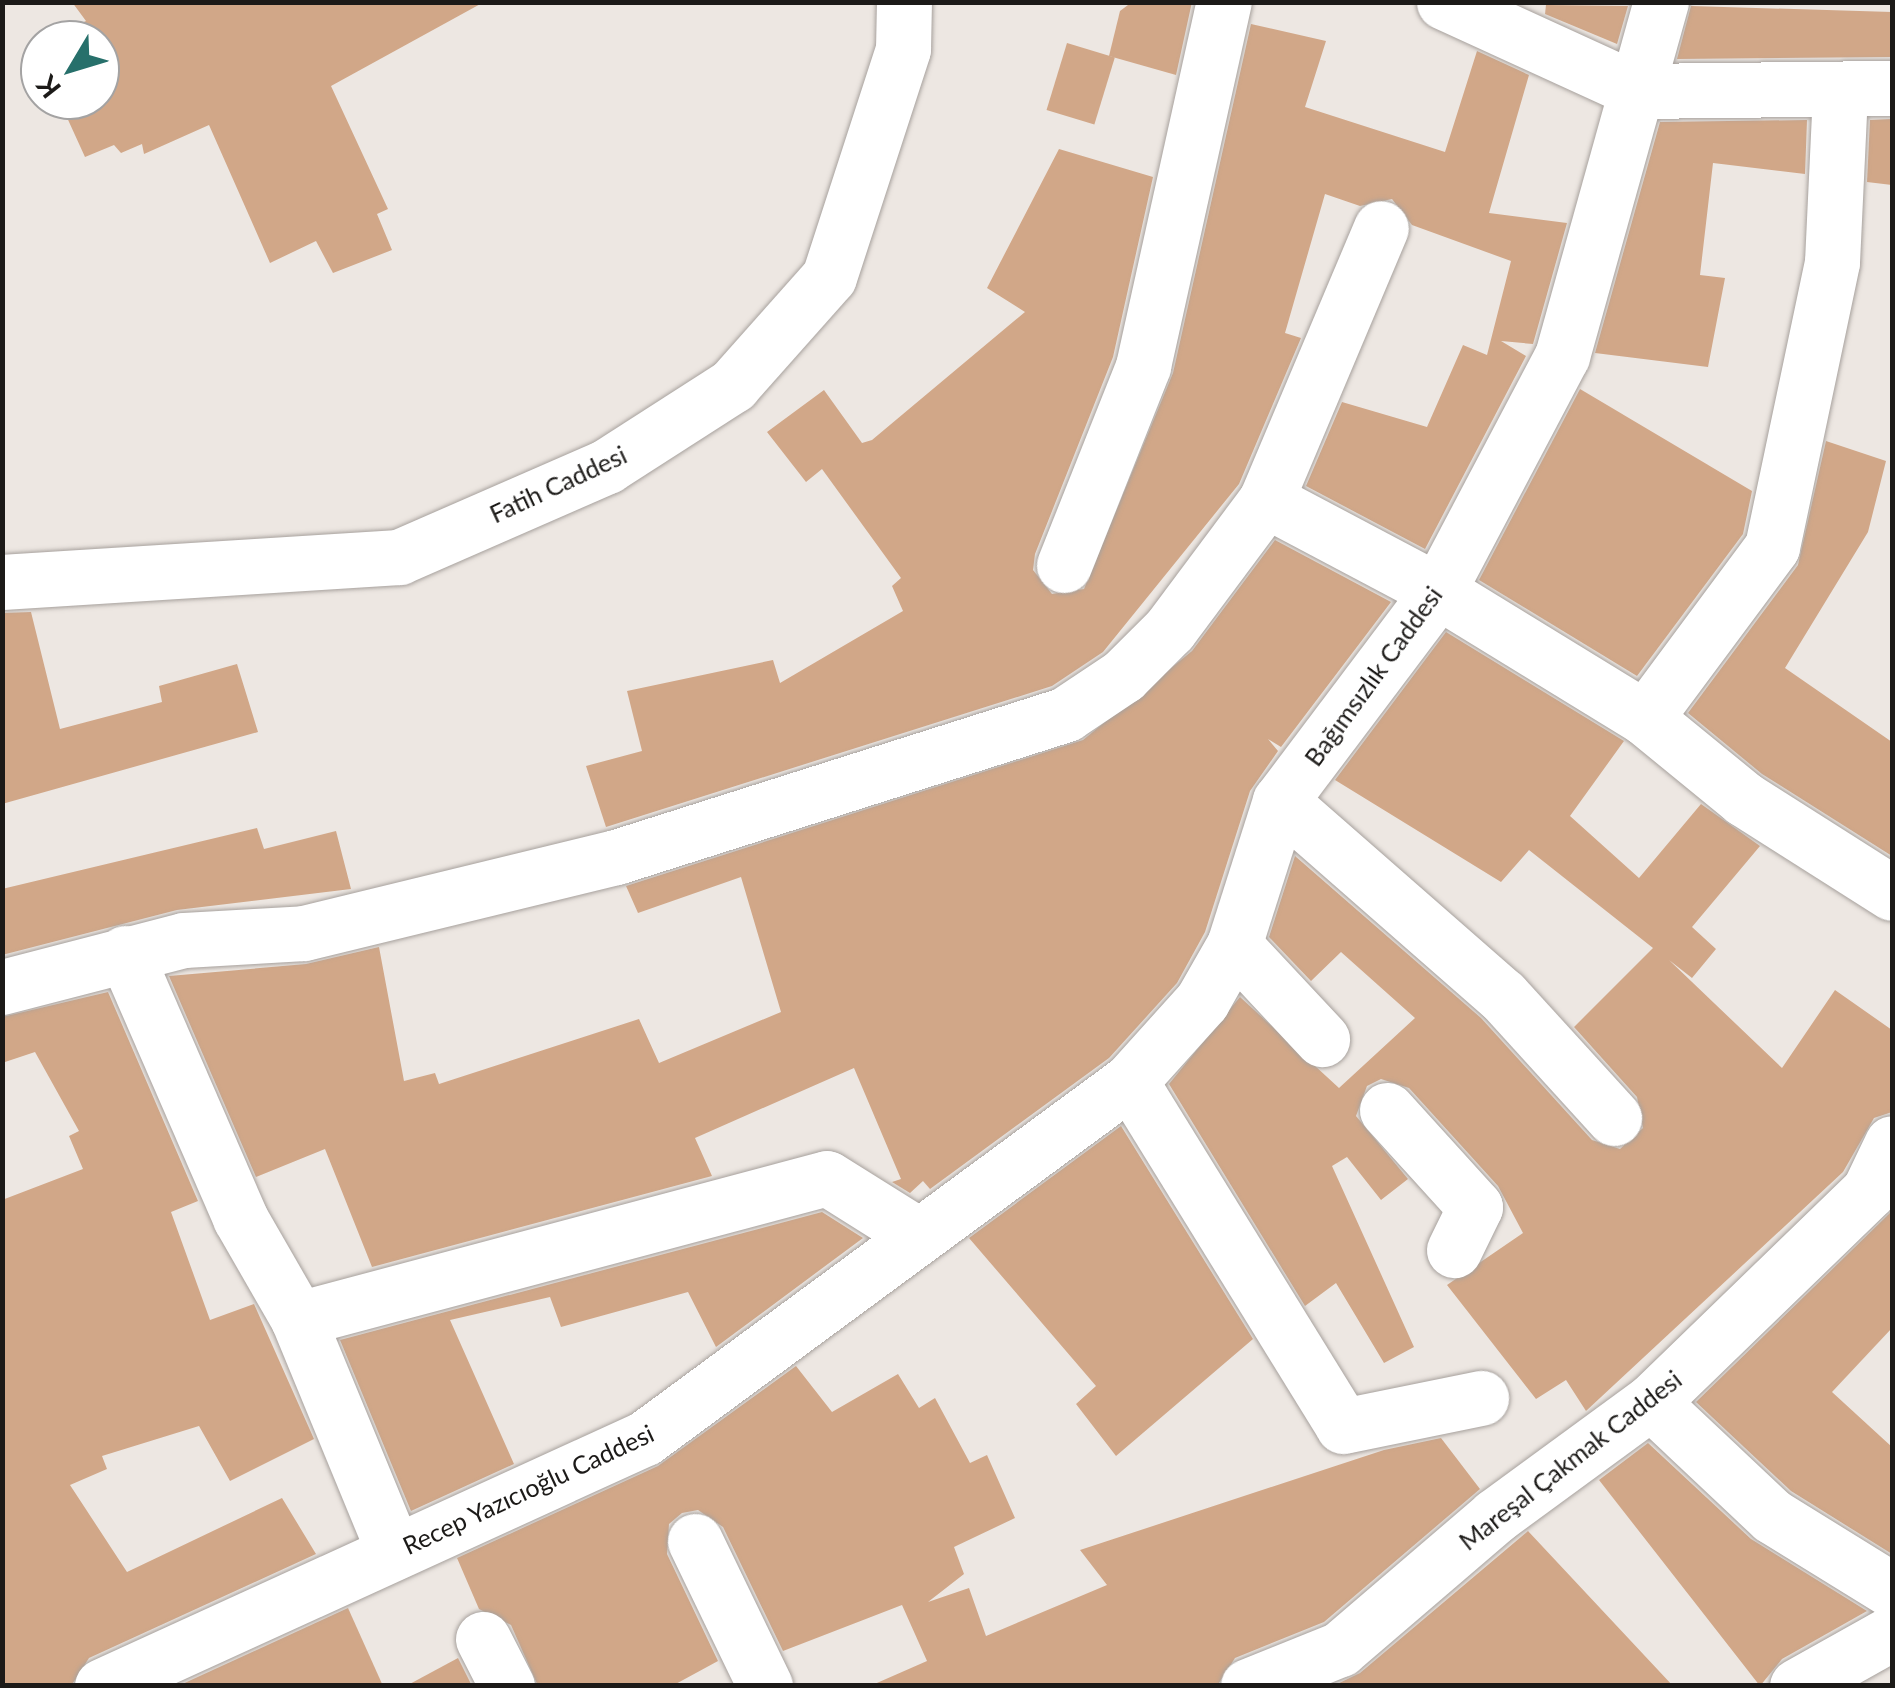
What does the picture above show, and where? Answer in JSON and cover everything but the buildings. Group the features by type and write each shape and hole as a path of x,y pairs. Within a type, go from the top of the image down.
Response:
{"street":[{"name":"Fatih Caddesi","path":"2,582 399,557 607,466 733,386 828,277 903,50 904,2"},
{"path":"1064,565 1143,366 1224,2"},
{"path":"1444,2 1638,91 1866,89 1772,547 1645,718"},
{"name":"Bağımsızlık Caddesi","path":"918,1235 1130,1081 1202,1001 1234,944 1280,801 1438,590 1562,356 1661,2"},
{"path":"2,987 125,954 304,933 616,858 1066,714 1123,676 1170,629 1266,500 1381,228"},
{"path":"1266,500 1438,590 1645,718 1744,799 1892,893"},
{"path":"1280,801 1503,996 1614,1118"},
{"path":"1234,944 1322,1039"},
{"path":"125,954 240,1218 298,1319 394,1552"},
{"path":"1130,1081 1343,1426 1481,1398"},
{"path":"1387,1110 1475,1206 1454,1250"},
{"name":"Mareşal Çakmak Caddesi","path":"1248,1686 1340,1649 1495,1516 1651,1402 1869,1191 1892,1143"},
{"path":"298,1319 826,1178 918,1235"},
{"name":"Recep Yazıcıoğlu Caddesi","path":"102,1686 645,1438 918,1235"},
{"path":"1651,1402 1772,1516 1892,1590"},
{"path":"695,1541 765,1686"},
{"path":"1797,1686 1892,1633"}]}
